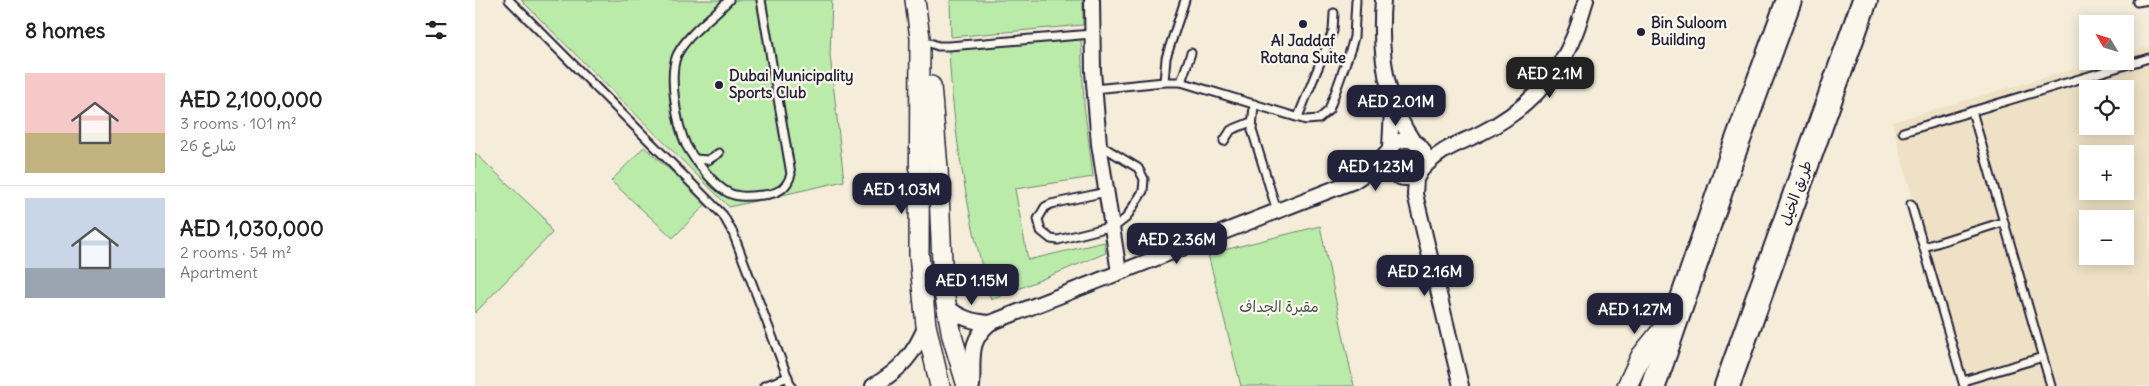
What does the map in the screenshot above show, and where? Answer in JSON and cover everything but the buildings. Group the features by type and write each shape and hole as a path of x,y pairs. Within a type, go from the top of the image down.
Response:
{"highway":[{"path":"1653,386 1732,156 1789,0"},
{"name":"طريق الخيل","path":"1727,386 1865,0"}],"street":[{"path":"915,0 920,38 921,149 918,220 919,255 926,325 940,386"},
{"path":"1093,0 1094,89 1099,144 1119,272"},
{"path":"1383,0 1383,56 1392,103 1401,123 1425,156 1415,186 1417,202 1461,386"},
{"path":"1354,181 1398,177 1411,178 1438,154 1455,143 1481,133 1505,120 1527,103 1546,83 1562,61 1574,36 1586,0"},
{"path":"920,38 931,80 939,177 941,267 946,306 967,386"},
{"path":"1392,103 1387,163 1417,202"},
{"path":"946,306 971,321 990,322 1354,181 1372,169 1388,150 1403,140 1439,145 1455,143"},
{"path":"1627,386 1641,356 1680,308"},
{"path":"972,386 972,351 978,335 990,322"},
{"path":"873,386 899,369 911,356 920,342 926,325"}],"lane":[{"path":"509,0 723,215 733,233 791,386"},
{"path":"729,0 685,44 678,55 673,79 685,143 695,159 721,188 737,196 773,194 789,181 791,167 761,0"},
{"path":"1164,82 1167,58 1185,0"},
{"path":"1094,89 1181,82 1298,118 1319,119 1329,110 1354,37 1357,0"},
{"path":"2137,2 2149,0"},
{"path":"1298,118 1333,31 1334,14"},
{"path":"920,38 934,44 949,46 1092,34"},
{"path":"1181,82 1191,53"},
{"path":"1903,132 2149,58"},
{"path":"1254,104 1251,122 1254,137 1277,211"},
{"path":"1972,112 2051,386"},
{"path":"1224,142 1231,130 1251,122"},
{"path":"1099,144 1138,168 1144,179 1143,191 1126,218 1117,225 1058,240 1045,236 1039,225 1041,212 1051,204 1105,192"},
{"path":"695,159 708,160 719,153"},
{"path":"1911,204 1964,383 2043,357"},
{"path":"1924,247 2003,222"},
{"path":"764,386 787,377"}],"shaded area":[{"path":"2149,47 2149,386 1964,386 1892,122 2079,67 2079,70 2134,70 2134,51"}],"green space":[{"name":"Dubai Municipality Sports Club","path":"521,0 832,0 830,55 844,181 729,207"},
{"path":"950,0 1083,0 1083,25 951,37"},
{"path":"1081,39 1084,104 1093,177 1015,189 1028,260 1104,242 1106,253 991,300 975,238 963,176 954,113 949,50"},
{"path":"644,147 707,203 673,238 611,181"},
{"path":"475,153 543,217 552,233 475,313"},
{"name":"مقبرة الجداف","path":"1320,226 1354,386 1241,386 1208,254"}],"place":[{"name":"Al Jaddaf Rotana Suite","path":"1303,24"},
{"name":"Bin Suloom Building","path":"1641,32"},
{"name":"Dubai Municipality Sports Club","path":"719,85"}]}
